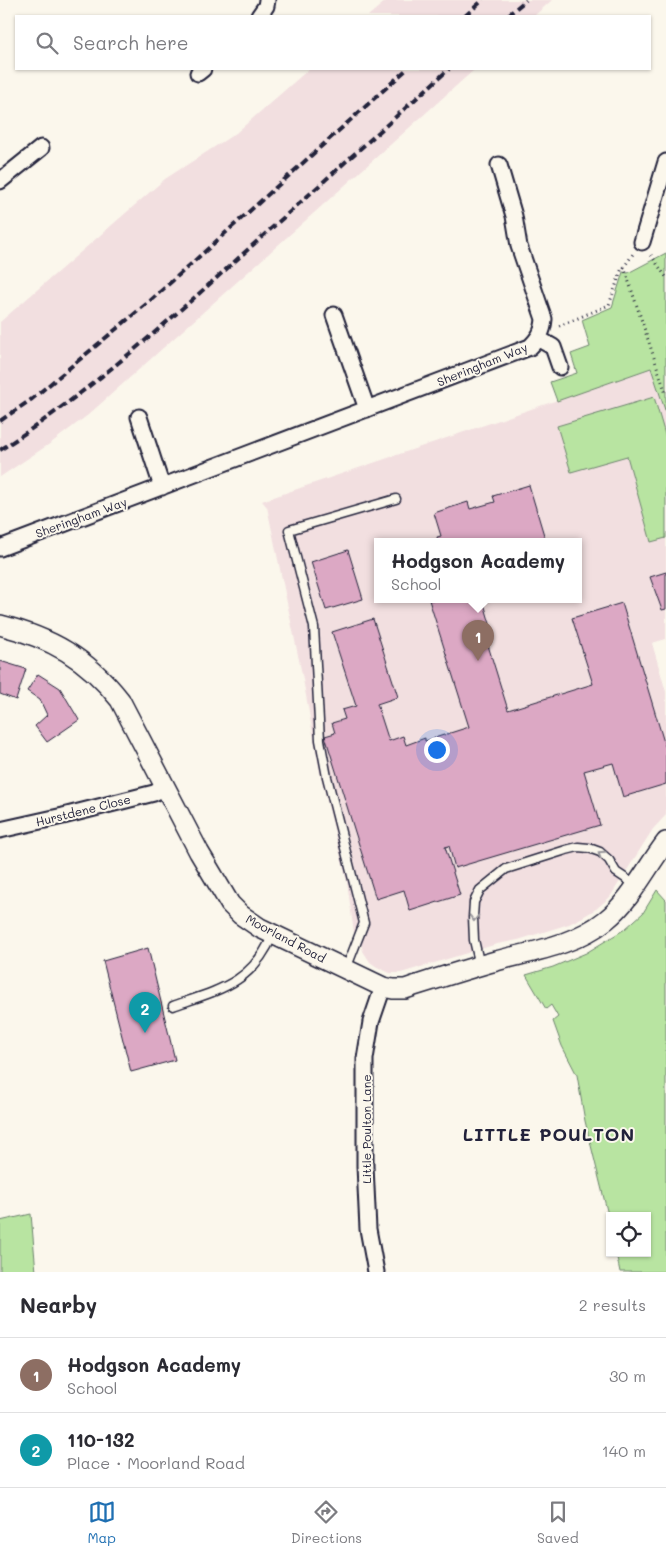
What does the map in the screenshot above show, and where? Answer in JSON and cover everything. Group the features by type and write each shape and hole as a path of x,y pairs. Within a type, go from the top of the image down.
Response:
{"street":[{"path":"260,15 266,6 267,0"},
{"path":"0,181 41,148"},
{"path":"642,242 666,162"},
{"path":"499,166 514,216 519,246 544,319 541,334 553,347 560,367"},
{"path":"334,315 367,409"},
{"name":"Sheringham Way","path":"0,548 530,346 541,334"},
{"path":"139,418 162,487"},
{"name":"Moorland Road","path":"0,624 45,639 82,661 95,672 120,700 199,852 230,904 250,922 383,987 405,989 574,940 606,921 615,912 637,886 666,842"},
{"name":"Hurstdene Close","path":"0,830 154,793 165,787"},
{"name":"Little Poulton Lane","path":"376,1272 368,1229 365,1166 365,1059 371,1022 383,987"}],"lane":[{"path":"346,969 364,923 327,777 320,740 314,627 289,530 396,499"},
{"path":"480,966 474,940 474,902 480,890 506,869 566,850 578,847 589,848 600,852 609,860 616,872 637,886"},
{"path":"173,1006 238,981 266,951 273,934"}],"path":[{"path":"541,334 609,304 622,268 642,242 666,277"},
{"path":"624,267 666,394"}],"shaded area":[{"path":"387,0 552,0 535,15 369,15"},
{"path":"308,70 474,70 88,415 51,443 0,477 0,322 165,179 236,133"},
{"path":"651,368 666,413 666,639 652,643 666,692 666,815 653,829 610,897 596,909 569,924 401,973 390,973 370,962 363,951 360,940 361,936 354,933 347,882 320,773 303,679 267,507 262,501"}],"green space":[{"path":"666,253 666,413 651,368 557,401 550,382 577,373 571,354 590,347 582,320 612,307 623,272 628,273"},
{"path":"654,397 666,438 666,538 651,542 627,456 571,472 557,426"},
{"path":"657,890 666,900 666,1272 620,1272 617,1257 651,1257 651,1212 607,1212 585,1121 577,1075 562,1046 553,1021 558,1017 551,1005 546,1009 526,975 553,967 586,953 625,929 643,913"},
{"path":"31,1214 36,1272 0,1272 0,1221"}],"building":[{"path":"529,485 545,538 437,538 441,536 434,513 468,502 470,509 495,502 493,496"},
{"path":"348,550 363,599 326,610 311,562"},
{"path":"666,572 666,609 662,610 650,577"},
{"path":"430,603 484,603 490,624 482,626 508,710 593,684 572,618 622,603 666,749 666,784 623,797 613,763 584,771 600,825 455,868 449,846 445,847 460,895 410,911 404,890 376,899 325,736 335,733 332,723 345,719 342,710 356,706 332,632 373,619 398,697 377,704 389,741 403,736 406,745 425,738 425,741 469,727"},
{"path":"0,661 26,669 16,700 0,694"},
{"path":"38,674 60,688 79,720 47,742 35,726 47,715 40,700 27,691"},
{"path":"148,948 175,1060 131,1072 103,961"}],"railway":[{"path":"466,15 483,0"},
{"path":"508,15 526,0"},
{"path":"0,421 32,399 150,301 406,70"},
{"path":"0,450 96,381 156,331 448,70"}],"place":[{"name":"Hodgson Academy","path":"478,661"},
{"name":"110-132","path":"145,1033"}],"district":[{"name":"LITTLE POULTON","path":"549,1134"}]}
